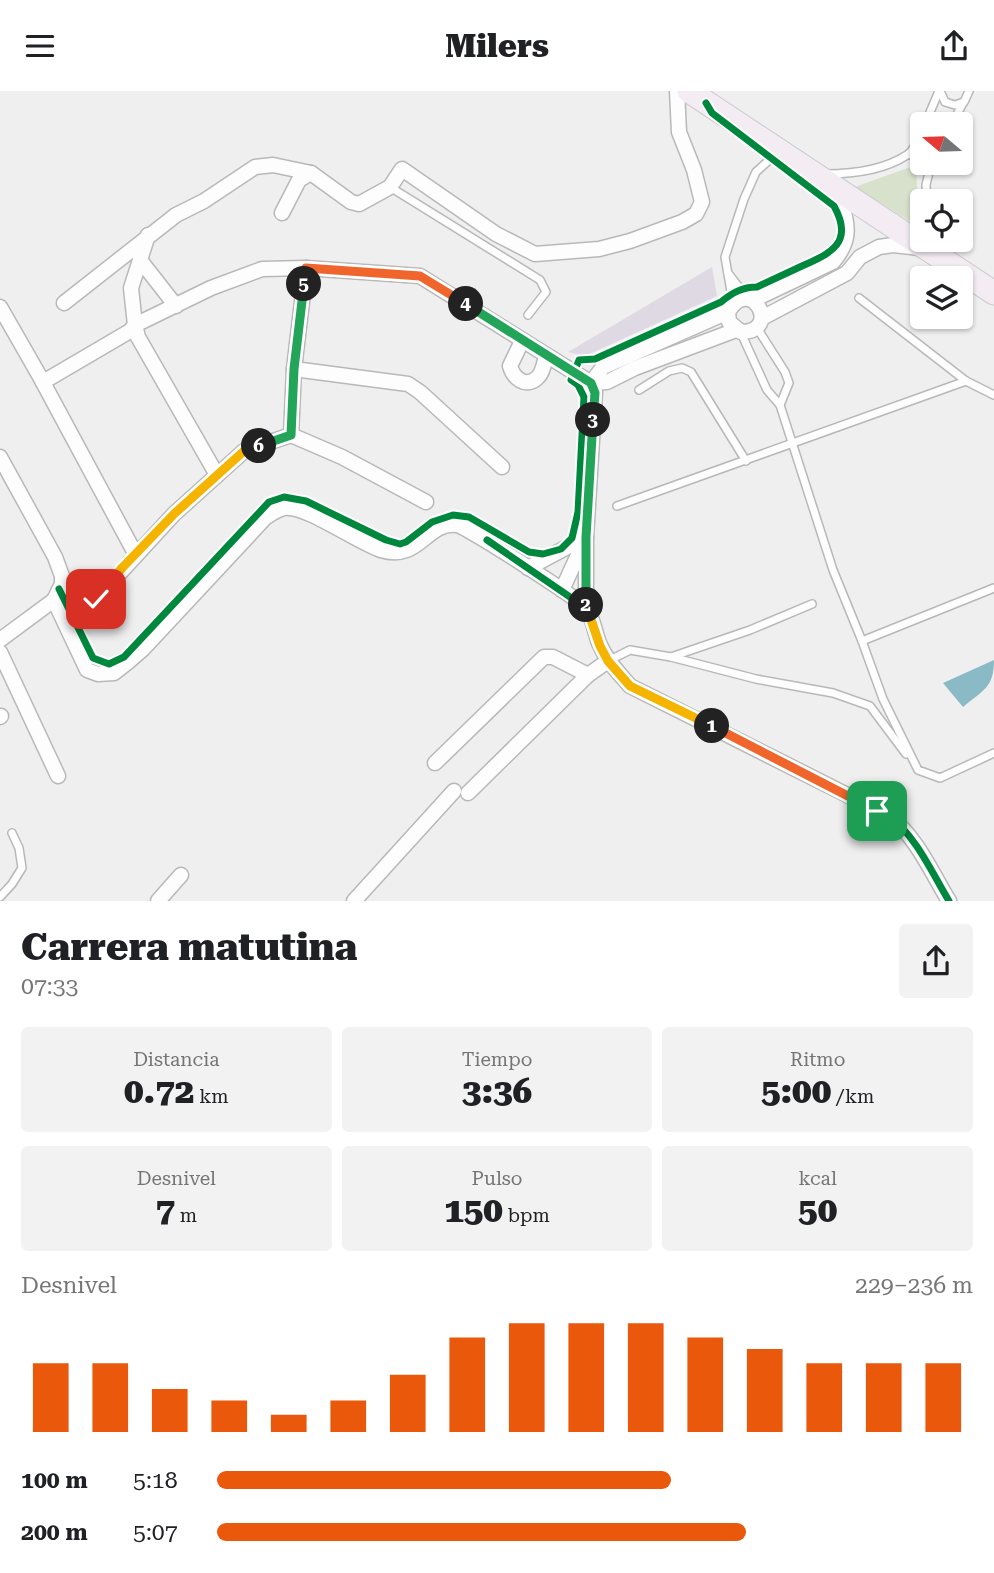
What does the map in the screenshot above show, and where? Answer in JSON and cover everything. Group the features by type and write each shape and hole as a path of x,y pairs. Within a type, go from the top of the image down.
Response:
{"main road":[{"path":"689,91 910,235"},
{"path":"938,252 994,293"}],"street":[{"path":"64,303 176,215 204,201 255,167 273,165 311,173 351,202 359,204 390,187 402,169 496,234 535,254 598,249 630,241 682,222 696,214 702,202 694,170 679,132 677,91"},
{"path":"282,213 299,180 311,173"},
{"path":"591,383 603,367 833,262 847,239 847,221 836,189"},
{"path":"148,236 131,288 138,337 217,475"},
{"path":"43,383 130,331 135,325 211,288 262,269 306,268 420,276 591,383 607,382 635,368 738,331 749,332 759,323 847,273 860,257 879,247 893,245 910,248"},
{"path":"140,260 176,306"},
{"path":"291,435 294,369 306,268"},
{"path":"739,303 760,308 759,323"},
{"path":"738,331 729,322 739,303"},
{"path":"2,316 43,383 136,555"},
{"path":"522,341 510,366 512,375 519,381 529,382 537,378 546,356"},
{"path":"294,369 408,384 502,467"},
{"path":"591,383 595,393 586,537 586,608 608,661 630,686 889,816 916,846 949,901"},
{"path":"96,599 174,514 244,451 291,435 342,457 426,502"},
{"path":"0,457 61,571 62,584 54,600 0,640"},
{"path":"54,600 87,670 98,674 114,673 143,649 265,518 285,508 307,514 380,549 397,553 416,546 443,527 457,524 485,539 586,608"},
{"path":"528,568 586,537"},
{"path":"562,590 586,537"},
{"path":"0,652 58,776"},
{"path":"435,764 544,657 553,657 588,675"},
{"path":"354,901 461,792 588,675 608,661"},
{"path":"158,901 181,875"}],"lane":[{"path":"940,91 942,98 950,104 964,102"},
{"path":"930,112 940,91"},
{"path":"959,112 970,91"},
{"path":"739,303 741,290 726,269 725,257 749,186 756,173 780,151"},
{"path":"814,173 863,171 909,154"},
{"path":"390,187 540,280 545,292 528,315"},
{"path":"859,298 966,381 994,395"},
{"path":"759,323 789,383 780,405"},
{"path":"738,331 767,390 780,405 833,570 883,699 918,770"},
{"path":"639,390 669,371 682,368 691,372 746,461"},
{"path":"617,506 966,381"},
{"path":"862,641 994,588"},
{"path":"671,657 750,630 812,604"},
{"path":"608,661 630,650 671,657 756,679 834,693 870,706 918,770 940,778 994,753"},
{"path":"0,897 22,868 19,848 12,833"}],"green space":[{"path":"910,167 910,175 916,175 917,189 910,189 910,221 855,187"}],"water":[{"path":"994,660 989,683 963,707 943,683"}],"building":[{"path":"712,267 717,296 585,356 568,352"}],"cycle path":[{"path":"59,589 93,658 109,664 124,657 269,502 284,497 306,501 386,540 400,544 432,522 453,515 469,517 529,552 543,554 561,549 572,538 578,512 584,397 578,385 571,380 579,360 595,359 721,302 738,291 757,287 813,261 831,251 841,237 840,218 834,206 712,113 706,103"},
{"path":"487,540 586,608 608,661 630,686 889,816 915,844 949,901"}],"route":[{"path":"96,599 174,514 244,451 291,435 294,369 306,268 420,276 591,383 595,393 586,537 586,608 608,661 630,686 877,811"}]}
